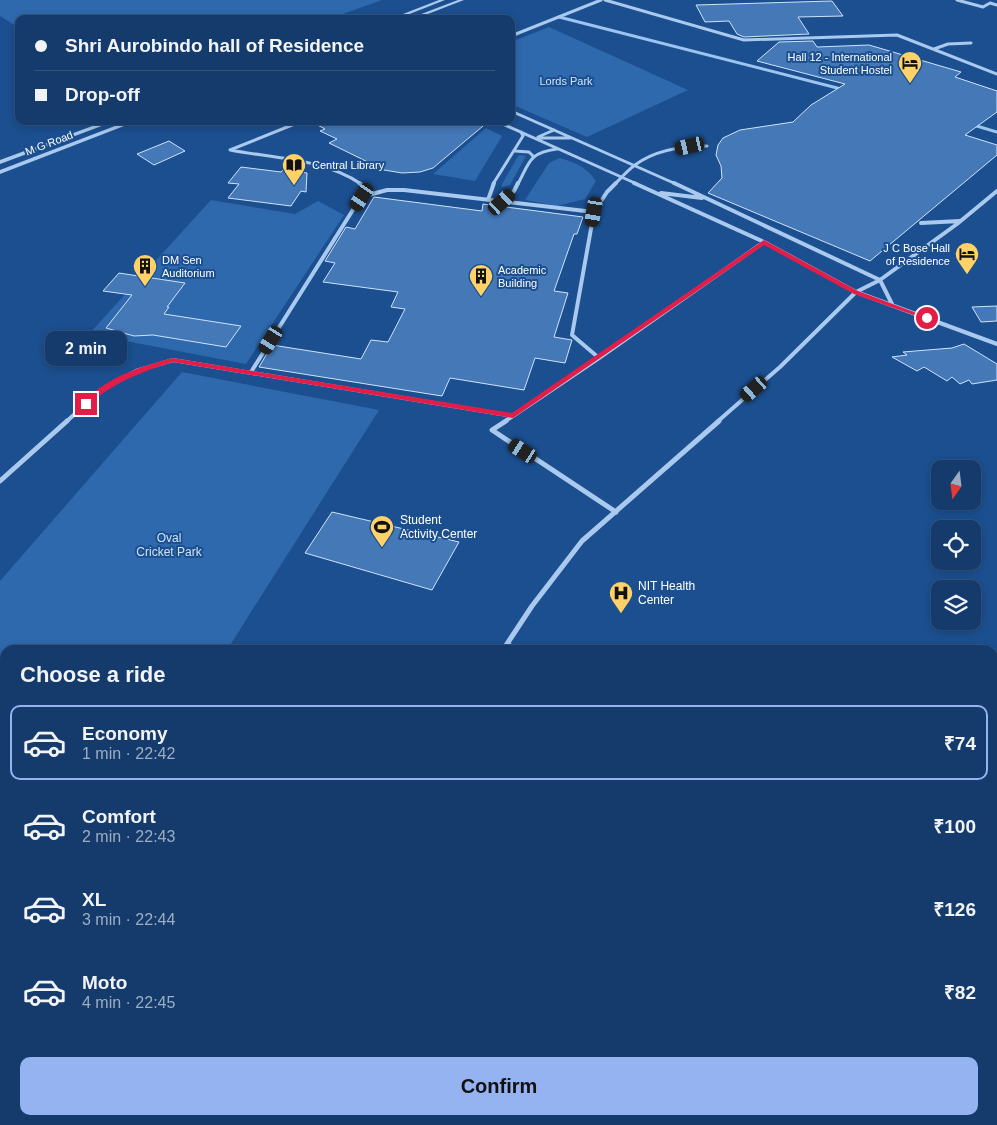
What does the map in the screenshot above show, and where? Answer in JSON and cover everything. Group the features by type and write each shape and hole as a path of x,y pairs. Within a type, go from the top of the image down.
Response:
{"street":[{"path":"403,15 443,0"},
{"path":"421,15 462,0"},
{"path":"515,34 601,0"},
{"path":"605,0 744,40 897,36 997,74"},
{"path":"957,0 983,7 990,3 997,5"},
{"path":"933,49 948,44 971,43"},
{"path":"515,113 635,165 880,280 892,304"},
{"path":"0,162 101,125"},
{"name":"M G Road","path":"0,172 123,125"},
{"path":"292,125 230,150 315,166 360,181 372,193"},
{"path":"505,125 624,177 764,242 856,292 997,344"},
{"path":"536,138 554,130"},
{"path":"488,200 491,186 523,136 521,132"},
{"path":"536,138 573,138"},
{"path":"599,358 572,335 594,212 606,192 635,165 658,153 690,146 706,146"},
{"path":"502,202 514,191 533,156 542,151 557,149"},
{"path":"515,151 530,152 533,156"},
{"path":"251,372 362,197 387,190 404,190 594,212"},
{"path":"507,644 532,606 582,540 780,367 856,292 880,280 961,221 997,191"},
{"path":"656,192 708,199"},
{"path":"921,223 961,221"},
{"path":"616,512 492,430 599,358 764,242"},
{"path":"0,481 100,391 136,371 173,360 513,416"}],"green space":[{"path":"0,0 382,0 340,15 15,15 15,25 0,16"},
{"name":"Lords Park","path":"549,27 688,90 587,137 515,106 515,40"},
{"path":"486,128 502,136 475,181 433,174"},
{"path":"518,156 526,156 510,185 501,186"},
{"path":"560,158 581,166 596,181 585,199 557,206 525,200 549,163"},
{"path":"211,200 295,214 318,201 344,215 246,364 89,334"},
{"name":"Oval Cricket Park","path":"182,372 379,410 230,645 0,645 0,581"}],"building":[{"path":"832,1 843,16 798,17 809,34 744,37 737,34 729,21 705,22 696,5"},
{"path":"813,41 817,47 869,45 961,72 955,77 997,91 997,112 965,135 997,145 997,155 870,261 708,193 722,178 721,166 716,155 718,145 723,138 740,130 793,122 811,105 845,84 757,61 779,42"},
{"path":"318,125 484,125 433,168 420,172 402,173 384,170 329,143 337,139 320,131 325,129"},
{"path":"169,141 185,151 154,165 137,154"},
{"name":"Central Library","path":"241,167 307,173 306,192 301,191 291,206 228,198 239,184 228,183"},
{"name":"Academic Building","path":"374,197 482,211 483,204 583,217 577,234 574,234 554,291 568,293 554,337 572,340 565,363 535,358 524,390 450,378 442,396 259,367 272,345 361,359 371,340 388,342 405,309 391,307 398,292 323,282 335,263 325,261 346,227 355,229"},
{"path":"119,273 185,283 164,314 241,326 226,347 153,335 134,336 106,328 132,295 103,291"},
{"path":"997,306 997,321 981,322 972,307"},
{"path":"964,344 997,364 997,380 972,384 969,380 960,384 952,377 947,381 924,367 917,371 892,357 907,355 903,352 952,348"},
{"name":"Student Activity Center","path":"332,512 459,542 432,590 305,553"}],"waterway":[{"path":"559,17 845,90"},
{"path":"970,124 997,132"}],"place":[{"name":"Hall 12 - International Student Hostel","path":"910,84"},
{"name":"Central Library","path":"294,186"},
{"name":"J C Bose Hall of Residence","path":"967,275"},
{"name":"DM Sen Auditorium","path":"145,287"},
{"name":"Academic Building","path":"481,297"},
{"name":"Student Activity Center","path":"382,548"},
{"name":"NIT Health Center","path":"621,614"}],"route":[{"path":"86,404 100,391 136,371 173,360 513,416 738,262 764,242 856,292 927,318"}]}
